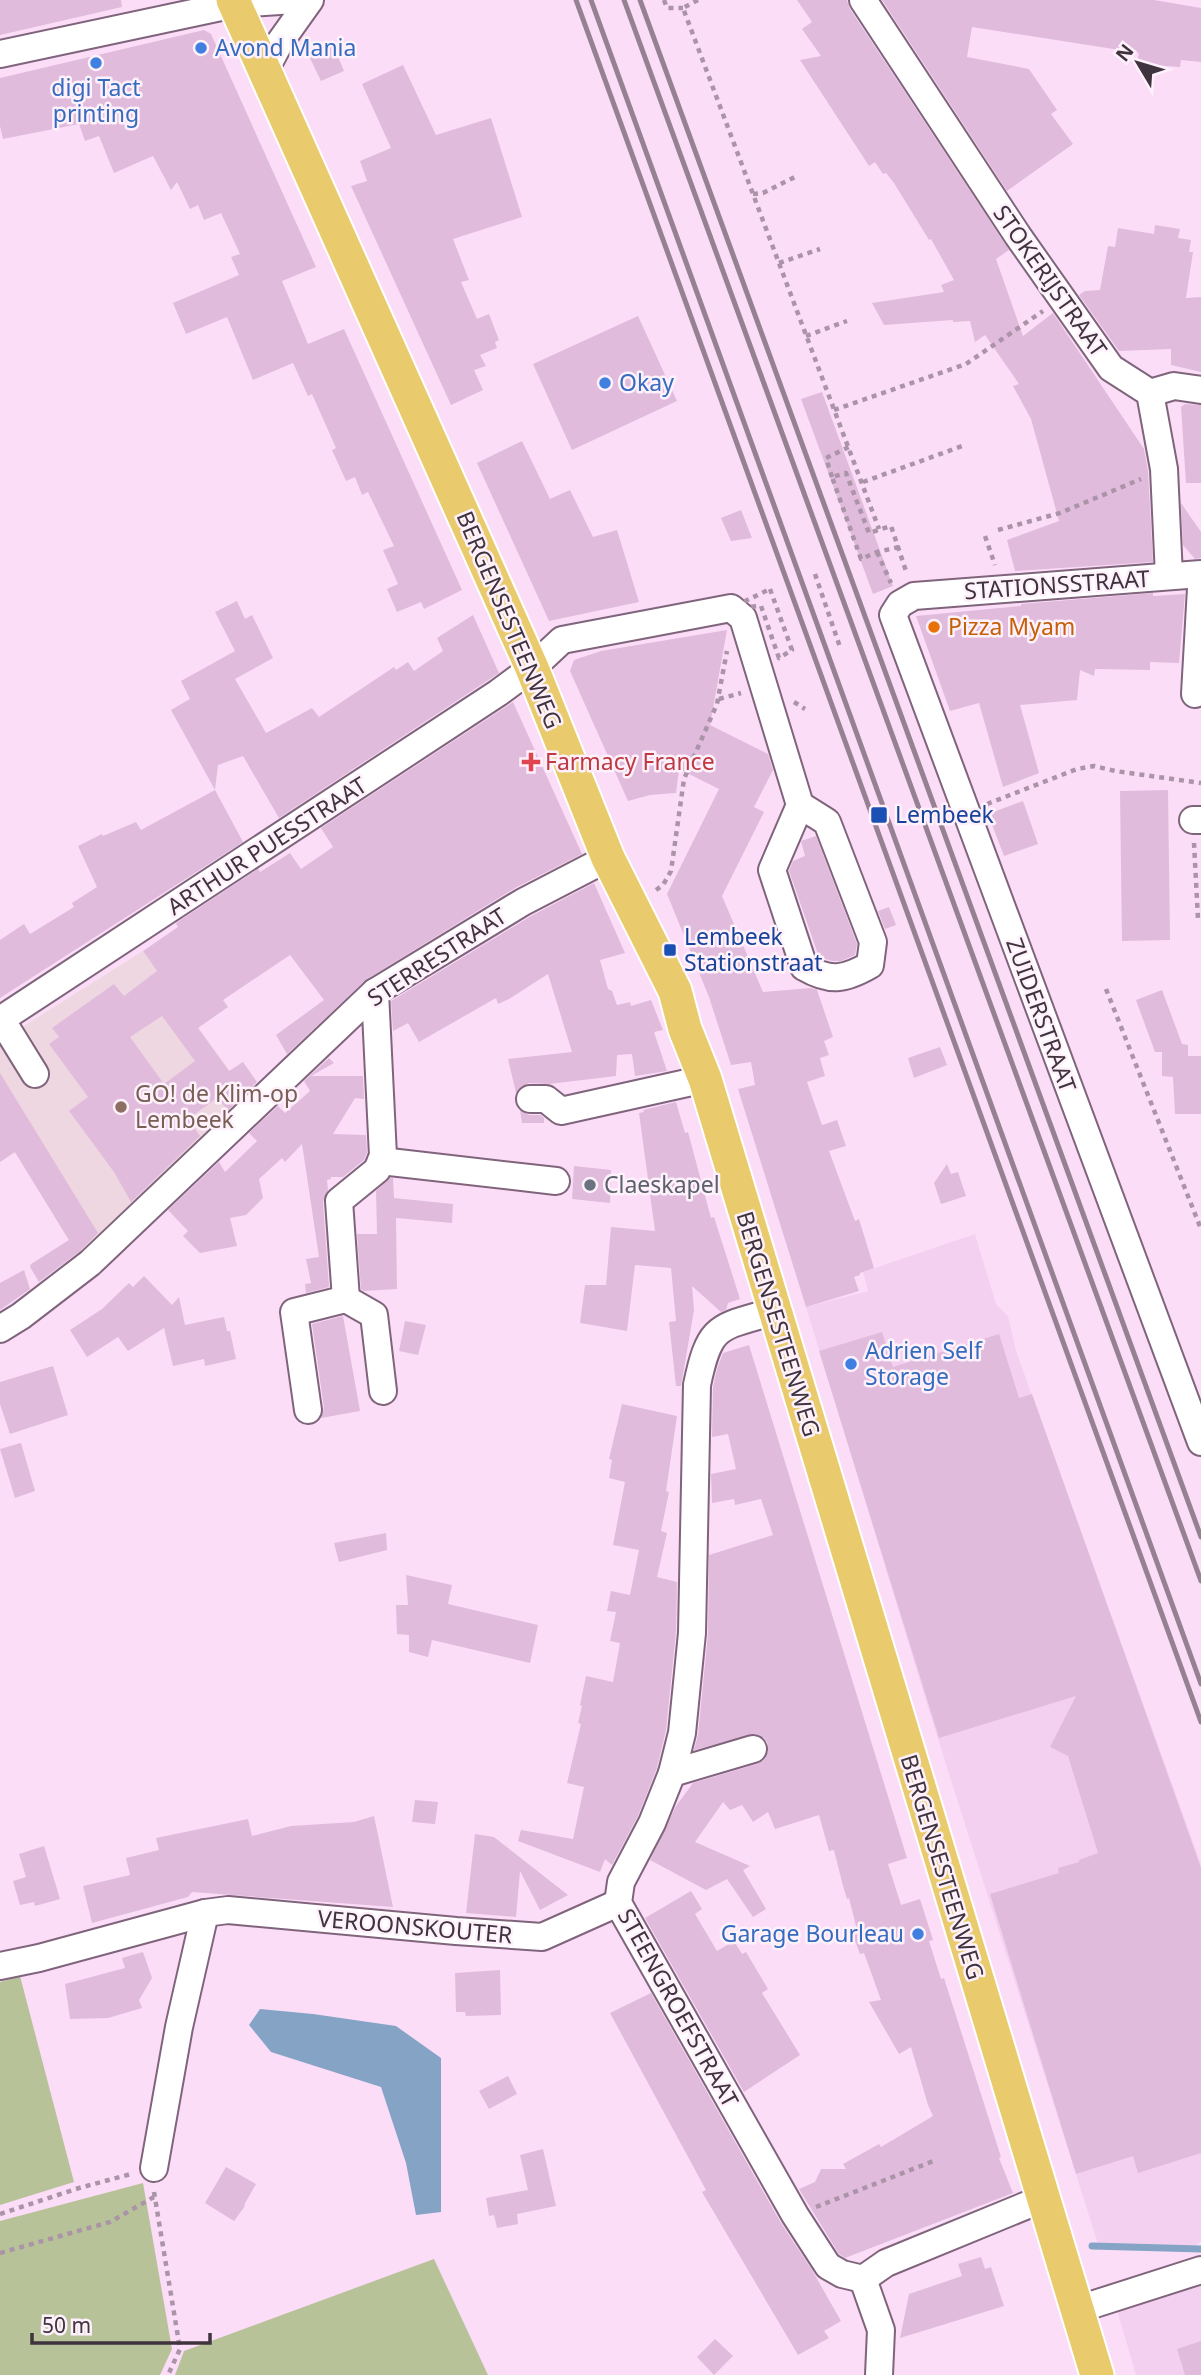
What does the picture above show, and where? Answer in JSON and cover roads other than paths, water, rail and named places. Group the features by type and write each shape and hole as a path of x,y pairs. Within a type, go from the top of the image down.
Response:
{"main road":[{"name":"BERGENSESTEENWEG","path":"234,2 532,668 608,858 676,991 685,1029 705,1079 1097,2375"}],"street":[{"path":"0,54 234,2 295,0"},
{"path":"265,70 280,42 310,0"},
{"name":"STOKERIJSTRAAT","path":"863,0 1018,236 1111,368 1150,393"},
{"path":"1169,576 1164,469 1150,393 1174,386 1201,390"},
{"name":"STATIONSSTRAAT","path":"907,600 1201,573"},
{"path":"1195,694 1201,588"},
{"name":"ZUIDERSTRAAT","path":"907,600 892,615 1195,1406 1201,1442"},
{"path":"532,668 562,640 731,613 743,618 800,805 772,870 804,967 822,978 851,976 870,965 873,942 828,822 800,805"},
{"name":"ARTHUR PUESSTRAAT","path":"1,1019 318,813 499,693 532,668"},
{"name":"STERRESTRAAT","path":"0,1328 22,1315 90,1263 375,992 523,902 608,858"},
{"path":"346,1298 339,1201 377,1170 383,1156 375,992"},
{"path":"1,1019 35,1074"},
{"path":"530,1099 546,1099 561,1111 705,1079"},
{"path":"381,1161 556,1181"},
{"path":"309,1410 295,1312 346,1298 374,1315 383,1391"},
{"name":"STEENGROEFSTRAAT","path":"775,1311 726,1326 709,1340 703,1354 697,1385 692,1633 682,1733 672,1773 652,1823 621,1882 618,1903 795,2215 828,2266 842,2274 863,2279"},
{"path":"672,1773 752,1748"},
{"name":"VEROONSKOUTER","path":"0,1966 205,1913 228,1910 542,1937 618,1903"},
{"path":"154,2168 179,2026 205,1913"},
{"path":"879,2375 881,2330 863,2279 886,2263 1042,2199"},
{"path":"1079,2309 1201,2270"}],"water":[{"path":"260,2009 396,2026 441,2058 441,2212 416,2215 406,2163 381,2087 271,2052 249,2025"}],"waterway":[{"path":"1092,2246 1201,2249"}],"railway":[{"path":"576,0 1201,1722"},
{"path":"591,0 1201,1684"},
{"path":"624,0 1201,1581"},
{"path":"640,0 1201,1537"}],"place":[{"name":"Avond Mania","path":"201,48"},
{"name":"digi Tact printing","path":"96,63"},
{"name":"Okay","path":"605,383"},
{"name":"Pizza Myam","path":"934,627"},
{"name":"Farmacy France","path":"531,762"},
{"name":"Lembeek","path":"879,815"},
{"name":"Lembeek Stationstraat","path":"670,950"},
{"name":"GO! de Klim-op Lembeek","path":"121,1107"},
{"name":"Claeskapel","path":"590,1185"},
{"name":"Adrien Self Storage","path":"851,1364"},
{"name":"Garage Bourleau","path":"918,1934"}]}
